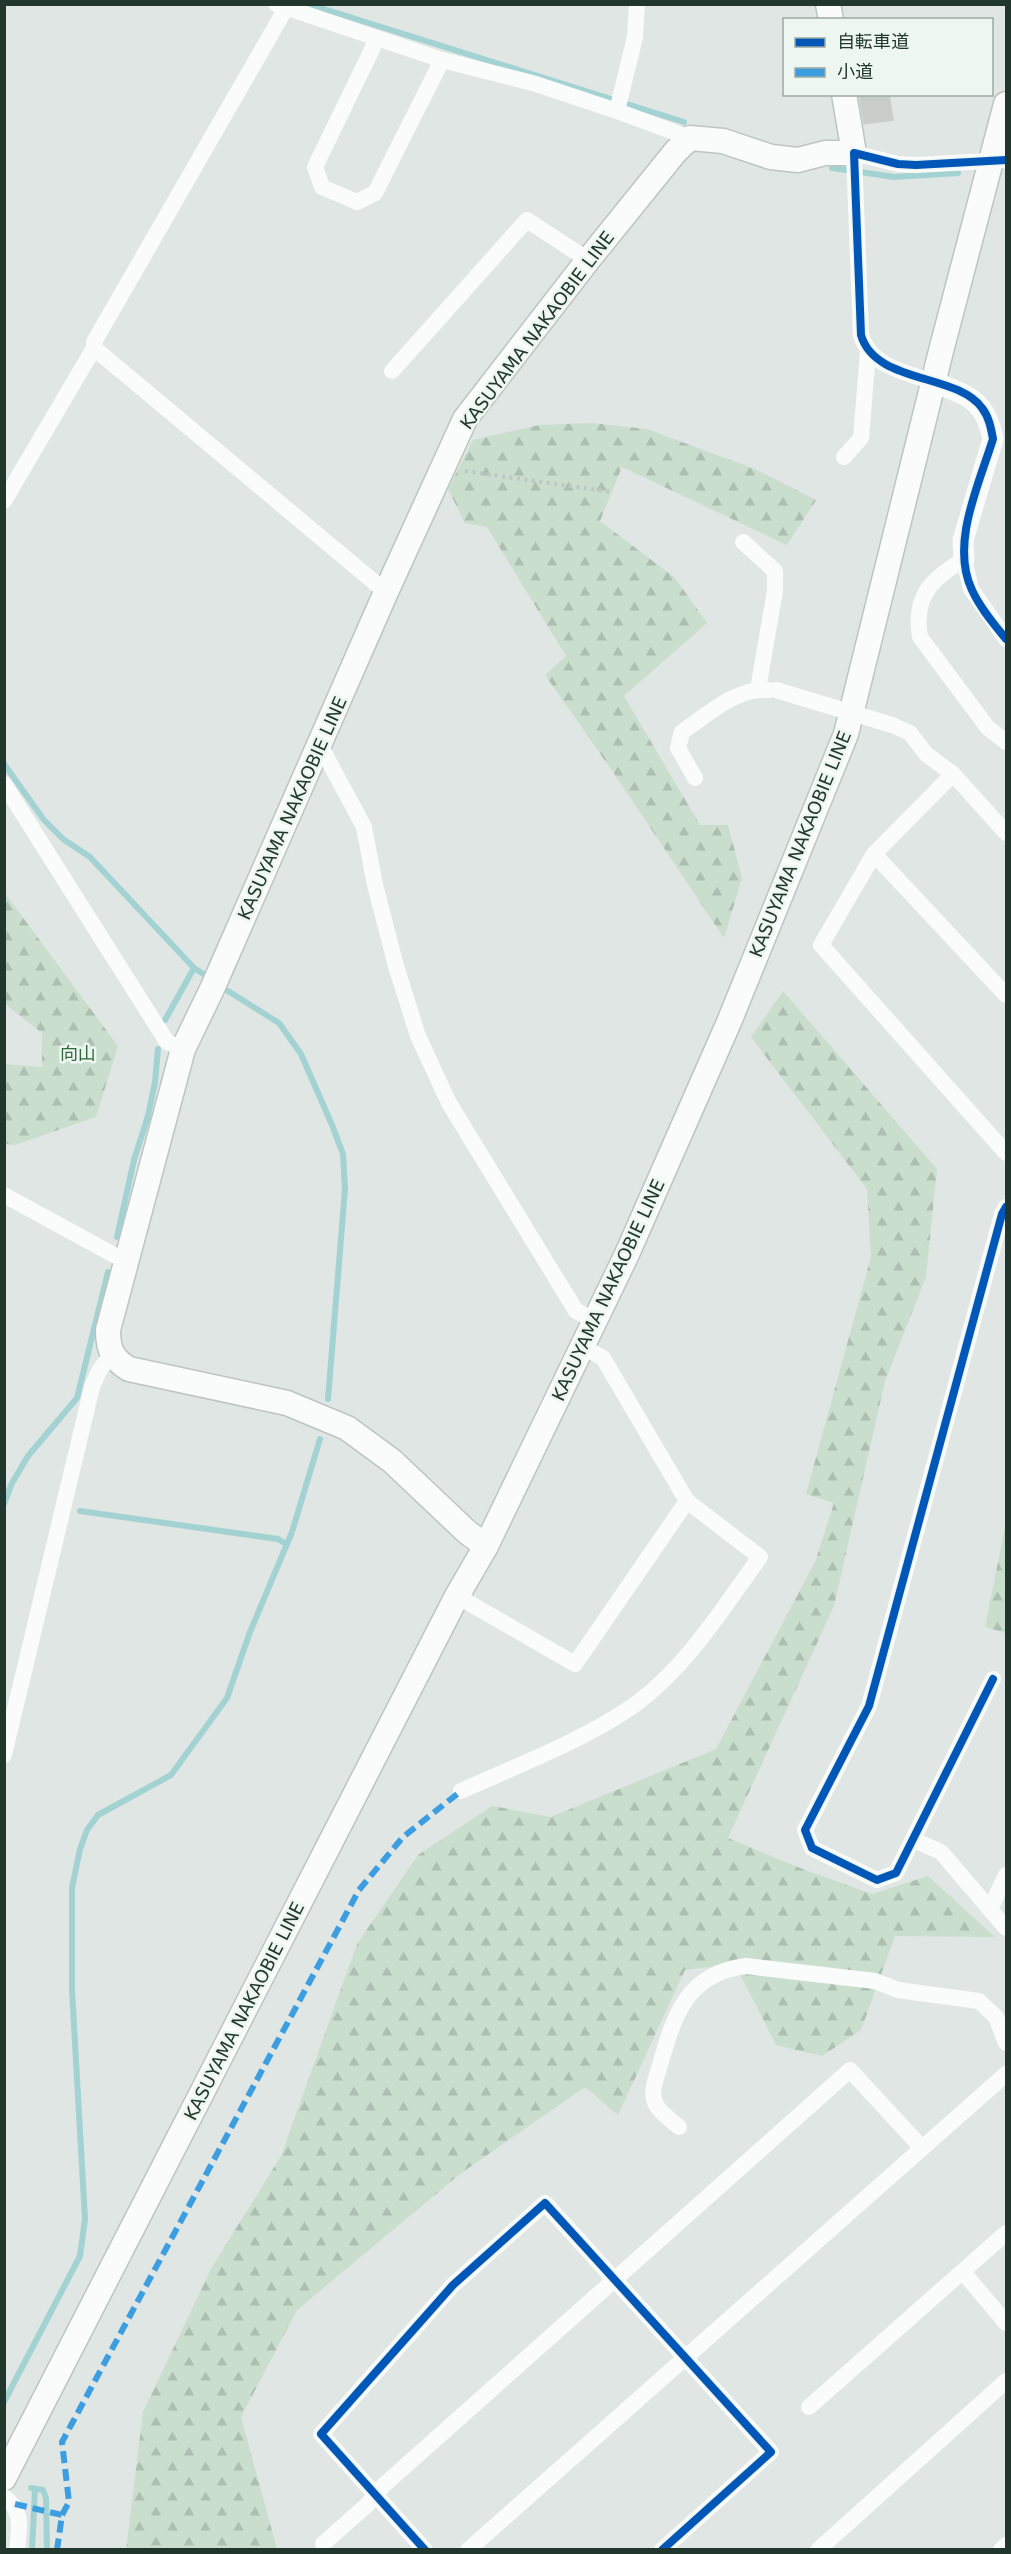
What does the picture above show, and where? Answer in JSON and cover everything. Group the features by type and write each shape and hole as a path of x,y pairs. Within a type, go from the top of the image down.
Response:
{"main road":[{"path":"690,138 723,141 771,157 798,160 825,153 855,164 844,96"},
{"name":"KASUYAMA NAKAOBIE LINE","path":"4,2478 457,1596 486,1546 627,1254 729,1022 846,734 934,382 999,160 1006,104"},
{"name":"KASUYAMA NAKAOBIE LINE","path":"111,1355 108,1330 183,1049 212,989 386,592 465,419 588,260 690,138"},
{"path":"111,1355 119,1364 129,1369 287,1403 347,1428 392,1461 467,1532 486,1546"}],"street":[{"path":"619,104 635,37 636,4"},
{"path":"4,501 94,348 94,342 282,5 442,60 619,104 690,138"},
{"path":"377,39 315,167 322,187 357,202 375,193 442,60"},
{"path":"844,457 861,438 868,352 861,335 855,164 999,160"},
{"path":"392,371 527,220 588,260"},
{"path":"94,348 386,592"},
{"path":"868,352 892,368 971,397 982,407 990,423 993,439 963,540 964,560 971,589 1006,639"},
{"path":"743,542 775,571 775,591 758,689"},
{"path":"964,560 942,572 922,598 917,619 921,637 987,728 1006,742"},
{"path":"695,778 678,748 682,732 724,704 758,689 776,690 892,725 910,733 926,754 953,774 1006,833"},
{"path":"320,745 364,827 375,885 399,976 418,1036 449,1103 576,1311 594,1320"},
{"path":"953,774 874,854 821,945 1006,1153"},
{"path":"4,784 167,1042 183,1049"},
{"path":"874,854 1006,995"},
{"path":"4,1195 126,1261"},
{"path":"993,1679 896,1873 877,1880 812,1848 806,1830 869,1706 1002,1214 1006,1207"},
{"path":"462,1791 586,1733 637,1703 694,1648 760,1557 687,1501 603,1358 583,1347"},
{"path":"4,1755 92,1387 99,1371 111,1355"},
{"path":"457,1596 575,1664 687,1501"},
{"path":"914,1840 941,1852 1006,1928"},
{"path":"990,1909 1006,1875"},
{"path":"679,2127 656,2106 651,2098 654,2085 678,2010 695,1988 725,1968 746,1966 875,1981 898,1990 979,2001 996,2017 1006,2043"},
{"path":"321,2542 850,2070 922,2148"},
{"path":"468,2550 1006,2074"},
{"path":"425,2550 321,2434 461,2277 545,2203 771,2452 662,2550"},
{"path":"809,2407 1006,2233"},
{"path":"963,2272 1006,2323"},
{"path":"818,2550 1006,2381"},
{"path":"4,2498 15,2504 20,2519 18,2550"},
{"path":"1001,2550 1006,2545"}],"path":[{"path":"444,468 612,492"}],"green space":[{"path":"591,423 647,429 757,470 816,500 787,545 622,467 600,521 675,578 707,623 624,696 700,825 728,825 742,878 724,938 545,675 566,656 487,527 465,523 448,489 473,440 539,425"},
{"name":"向山","path":"4,892 118,1046 96,1117 15,1145 5,1144 5,1064 42,1067 42,1033 5,1004"},
{"path":"783,991 937,1169 926,1277 885,1381 834,1606 728,1838 805,1870 872,1894 928,1876 995,1937 895,1936 861,2030 822,2056 776,2045 735,1964 685,1970 618,2115 585,2087 460,2174 297,2310 241,2417 277,2549 126,2550 143,2412 212,2267 281,2156 357,1944 418,1855 492,1806 551,1817 716,1749 815,1562 834,1503 806,1494 871,1257 867,1189 751,1037"},
{"path":"1006,1522 1006,1633 985,1627"}],"building":[{"path":"859,96 889,96 893,120 864,124"}],"waterway":[{"path":"308,4 684,122"},
{"path":"832,168 894,177 958,173"},
{"path":"4,764 44,820 63,839 90,857 194,968 205,975"},
{"path":"165,1020 194,968"},
{"path":"228,991 279,1023 301,1054 343,1154 345,1189 328,1399"},
{"path":"117,1237 134,1160 148,1116 155,1082 158,1049"},
{"path":"4,1504 12,1483 28,1456 77,1398 108,1272"},
{"path":"4,2402 80,2256 85,2219 72,1990 72,1888 80,1849 87,1830 98,1815 171,1775 227,1698 250,1632 292,1532 320,1439"},
{"path":"80,1511 278,1539 286,1544"},
{"path":"31,2488 43,2490 46,2498 47,2550"},
{"path":"32,2550 35,2489"}],"marked path":[{"path":"62,2515 69,2502 62,2442 359,1890 403,1837 461,1791"},
{"path":"15,2504 62,2515 57,2550"}],"cycle path":[{"path":"1006,160 916,165 898,164 854,153 861,335 869,351 882,362 955,389 970,397 982,408 989,423 993,439 974,494 965,534 964,553 966,572 975,597 1006,639"},
{"path":"993,1679 896,1873 877,1880 812,1848 805,1830 869,1706 1002,1214 1006,1207"},
{"path":"425,2550 321,2434 453,2285 545,2203 771,2452 662,2550"}]}
